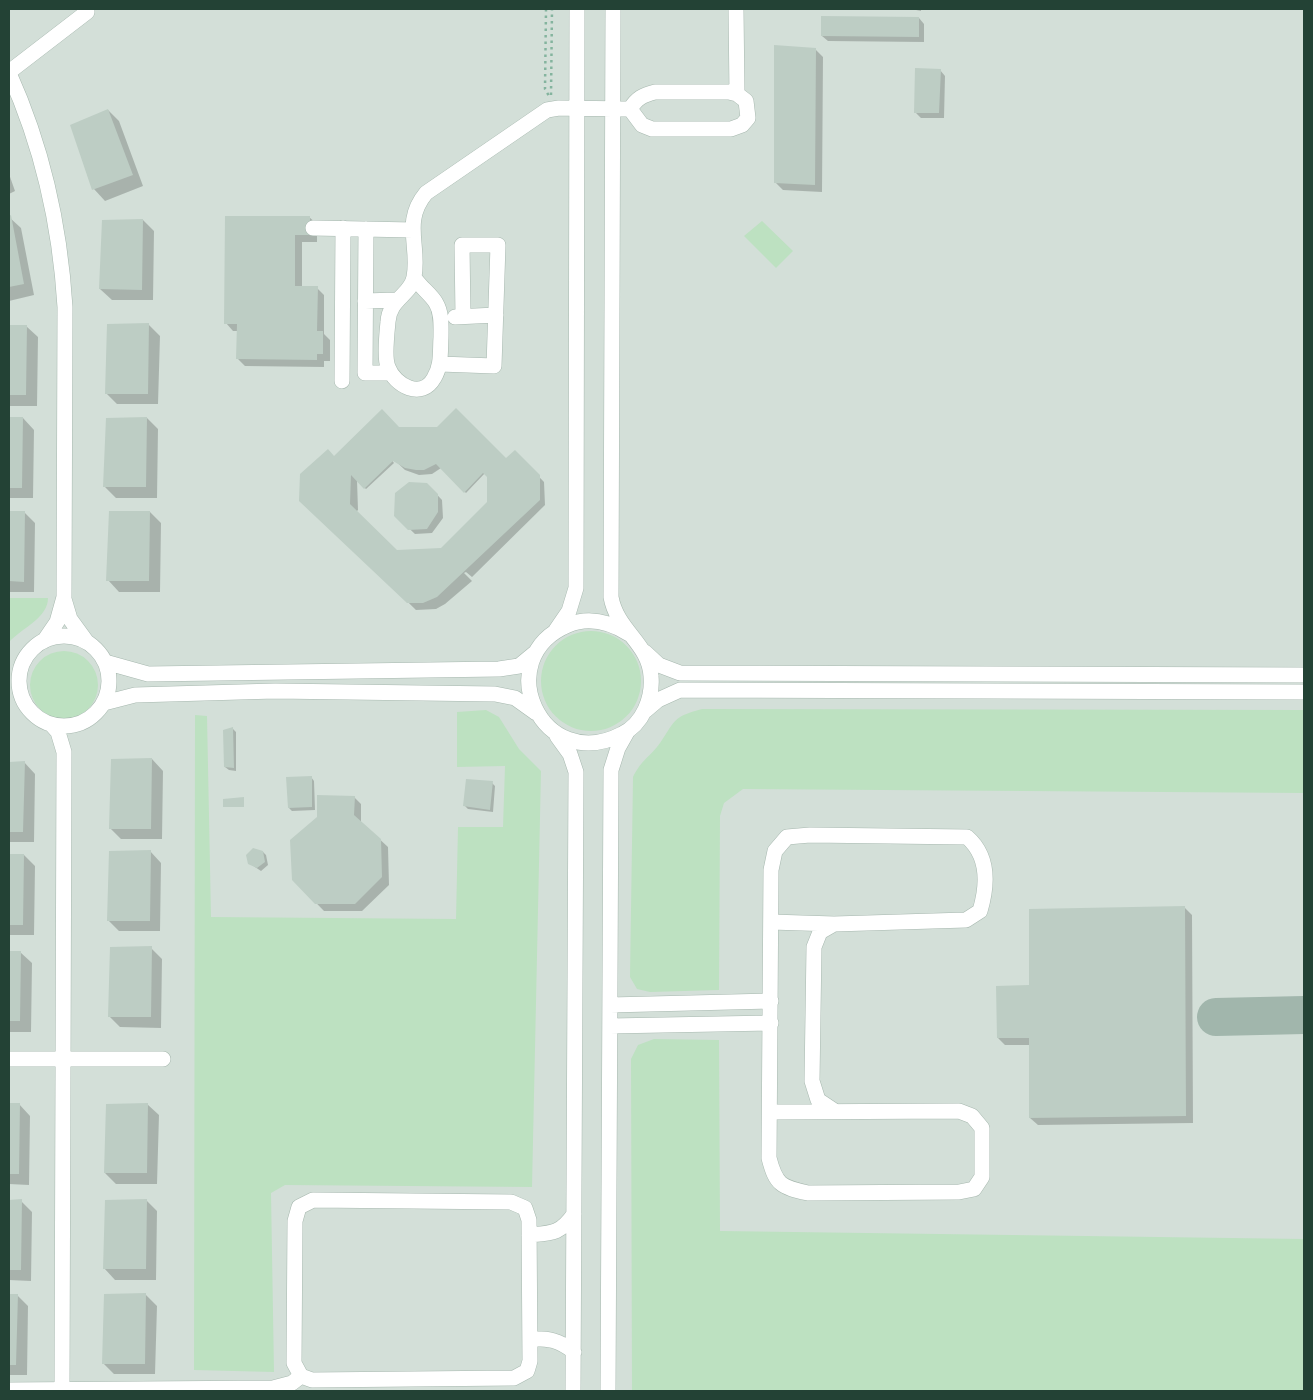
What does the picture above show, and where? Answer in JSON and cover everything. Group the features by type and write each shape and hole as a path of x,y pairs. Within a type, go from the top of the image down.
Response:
{"street":[{"path":"105,662 148,674 499,669 519,666 537,651 563,621 572,604 576,588 577,9"},
{"path":"613,9 611,597 619,622 659,665 680,673 1304,675"},
{"path":"736,9 737,94"},
{"path":"81,723 66,726 51,724 37,717 27,706 19,684 24,661 33,649 44,641 57,622 64,597 65,307 60,247 41,159 9,72 87,12"},
{"path":"655,92 729,92 737,94 746,101 748,118 742,125 731,129 652,129 642,125 630,109 636,100 644,94 655,92"},
{"path":"414,277 436,303 441,318 440,364 433,380 424,387 412,390 401,386 387,365 388,320 396,300 410,287 414,277 413,230 415,209 426,194 547,110 577,108 630,109"},
{"path":"313,228 413,230"},
{"path":"342,381 343,228"},
{"path":"366,229 365,373 391,373"},
{"path":"440,364 494,366 498,245 462,245 464,316"},
{"path":"365,301 396,300"},
{"path":"441,318 496,315"},
{"path":"64,597 70,619 86,641 97,650 105,662 109,676 109,690 104,703 94,715 81,723 73,732 64,752"},
{"path":"547,638 559,629 588,620 609,624 629,634"},
{"path":"44,641 58,637 72,637 86,641"},
{"path":"638,720 647,706 651,691 651,675 648,660 640,646"},
{"path":"537,651 530,667 528,683 531,700 538,715"},
{"path":"9,669 24,661"},
{"path":"608,1391 611,770 616,753 627,732 638,720 658,700 680,690 1304,692"},
{"path":"104,703 135,695 265,692 496,694 515,698 538,715 567,747 576,772 573,1391"},
{"path":"9,700 27,706"},
{"path":"51,724 61,740 64,752 62,1391"},
{"path":"549,728 562,738 587,743 612,740 627,732"},
{"path":"770,1112 833,1110 959,1111 972,1116 982,1128 982,1177 974,1189 960,1192 808,1193 789,1189 774,1177 769,1158 772,1001 771,922 771,870 775,851 787,837 967,837 978,846 983,857 985,896 980,911 966,920 834,924 771,922"},
{"path":"833,1110 818,1100 812,1081 814,947 820,932 834,924"},
{"path":"610,1005 772,1001"},
{"path":"610,1026 771,1024"},
{"path":"9,1059 163,1059"},
{"path":"313,1200 511,1202 525,1208 529,1220 529,1235 530,1361 527,1371 514,1378 312,1380 300,1376 294,1363 295,1221 299,1207 313,1200"},
{"path":"529,1235 554,1233 565,1227 574,1214"},
{"path":"530,1338 548,1338 562,1343 574,1352"},
{"path":"9,1390 273,1388 292,1383 300,1376"}],"path":[{"path":"546,9 545,89 551,99 552,9"}],"shaded area":[{"path":"9,9 1304,9 1304,1391 9,1391"}],"green space":[{"path":"762,221 793,251 776,268 744,236"},
{"path":"9,598 48,598 47,605 39,617 9,642"},
{"path":"591,631 610,634 627,645 638,662 641,681 638,700 627,717 610,728 591,731 572,728 555,717 544,700 541,681 544,662 555,645 572,634"},
{"path":"64,651 77,654 88,661 95,672 98,685 95,698 88,709 77,716 64,719 51,716 40,709 33,698 30,685 33,672 40,661 51,654"},
{"path":"702,709 1304,710 1304,793 743,789 724,803 720,816 719,990 650,992 637,989 630,977 633,777 676,720 685,714"},
{"path":"486,710 499,717 519,749 541,771 532,1187 285,1185 271,1193 274,1372 194,1370 195,715 207,716 211,917 456,919 458,827 503,827 505,766 457,767 457,712"},
{"path":"654,1039 719,1040 720,1231 1304,1239 1304,1391 632,1391 631,1059 638,1045"}],"building":[{"path":"821,16 919,17 919,37 821,36"},
{"path":"774,45 816,48 815,185 774,183"},
{"path":"915,68 941,69 939,113 914,113"},
{"path":"108,109 133,175 92,190 70,125"},
{"path":"11,215 24,284 9,287 9,216"},
{"path":"225,216 310,216 310,235 295,235 295,286 318,286 317,331 323,331 323,354 317,354 317,360 236,359 237,324 224,324"},
{"path":"143,219 142,290 99,289 102,220"},
{"path":"149,323 148,394 105,394 107,324"},
{"path":"9,325 27,325 26,395 9,395"},
{"path":"456,408 506,458 515,450 540,475 540,500 437,597 423,603 407,603 299,501 300,474 328,449 334,456 382,409 399,427 437,427","holes":["393,461 405,468 424,470 436,464 464,493 483,473 487,477 487,502 441,548 397,550 350,504 351,475 364,489"]},
{"path":"9,417 23,417 22,488 9,488"},
{"path":"147,417 146,487 103,487 106,418"},
{"path":"409,482 427,483 438,494 438,512 427,529 408,530 394,516 395,493"},
{"path":"9,511 25,511 24,582 9,581"},
{"path":"109,511 150,511 149,581 106,581"},
{"path":"233,727 234,768 224,767 223,730"},
{"path":"152,758 151,829 109,829 111,759"},
{"path":"25,761 23,832 9,832 9,762"},
{"path":"312,776 312,807 288,808 286,777"},
{"path":"466,779 493,781 490,810 463,806"},
{"path":"317,795 355,796 354,815 381,839 382,877 355,904 315,904 292,880 290,840 317,817"},
{"path":"244,797 244,807 223,807 223,799"},
{"path":"253,848 263,851 265,862 257,868 248,864 246,855"},
{"path":"151,850 150,921 107,921 109,851"},
{"path":"9,854 24,854 23,925 9,925"},
{"path":"1185,906 1186,1116 1029,1118 1029,1038 997,1038 996,986 1029,985 1029,909"},
{"path":"152,946 151,1017 108,1017 110,947"},
{"path":"9,951 21,951 20,1021 9,1021"},
{"path":"9,1103 20,1103 19,1174 9,1174"},
{"path":"148,1103 147,1173 104,1173 106,1104"},
{"path":"22,1199 21,1270 9,1270 9,1200"},
{"path":"147,1199 146,1269 103,1269 105,1200"},
{"path":"146,1293 145,1364 102,1364 104,1294"},
{"path":"9,1294 18,1294 16,1365 9,1365"}],"taxiway":[{"path":"1216,1017 1304,1015"}]}
